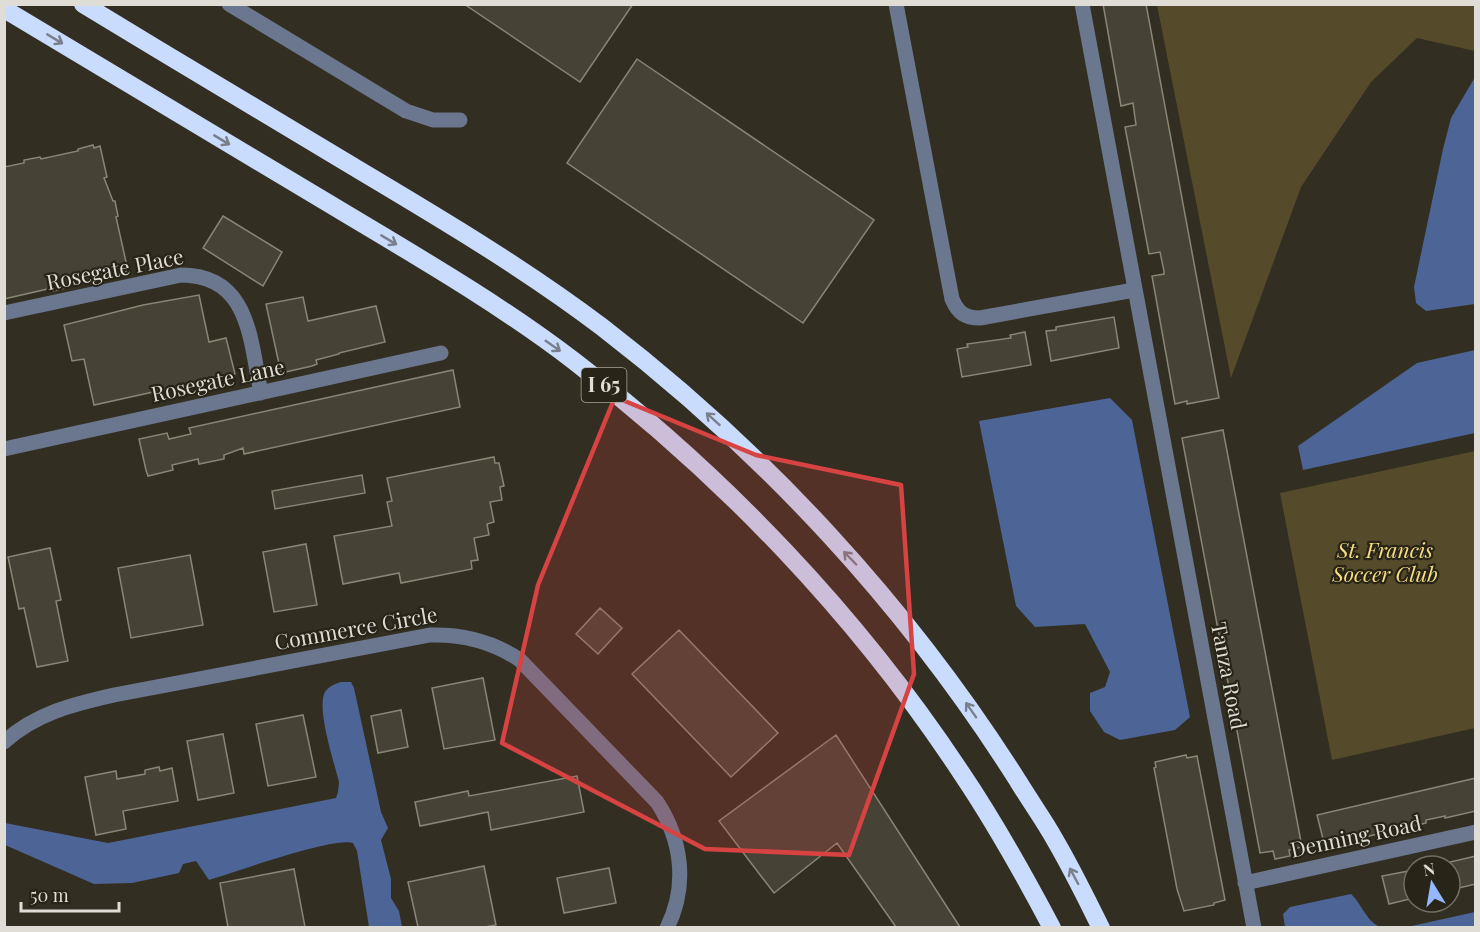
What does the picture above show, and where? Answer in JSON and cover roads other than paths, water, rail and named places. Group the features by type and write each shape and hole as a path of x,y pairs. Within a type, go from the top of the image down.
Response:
{"highway":[{"name":"I 65","path":"83,4 455,227 599,326 675,385 748,451 864,573 940,666 998,749 1055,839 1101,927"},
{"name":"I 65","path":"4,9 435,267 571,358 640,414 714,480 771,536 829,600 903,691 962,773 1015,858 1052,927"}],"street":[{"path":"229,4 406,111 433,120 460,120"},
{"path":"896,4 952,299 956,308 969,318 980,318 1134,290"},
{"name":"Tanza Road","path":"1082,4 1254,927"},
{"name":"Rosegate Place","path":"4,313 181,275 213,280 227,289 242,309 261,393"},
{"name":"Rosegate Lane","path":"4,449 441,353"},
{"name":"Commerce Circle","path":"4,742 47,714 74,704 124,693 430,635 450,634 488,642 520,660 653,798 668,820 680,863 680,884 667,927"},
{"name":"Denning Road","path":"1245,883 1476,832"}],"water":[{"path":"1475,77 1475,304 1426,311 1416,303 1414,287 1451,118"},
{"path":"1475,350 1475,433 1303,470 1298,446 1417,363"},
{"path":"1110,398 1132,420 1190,717 1175,730 1120,740 1104,732 1090,711 1090,693 1105,687 1110,672 1085,624 1035,627 1016,606 979,421"},
{"path":"341,682 351,682 354,688 381,812 388,828 381,840 391,879 391,898 399,911 402,927 369,927 357,851 353,843 325,845 305,850 209,880 196,861 183,864 179,873 132,883 94,884 5,845 5,823 108,843 336,798 339,782 324,722 323,700 328,688"},
{"path":"1351,894 1371,921 1380,927 1285,927 1283,914 1290,907"},
{"path":"1475,912 1475,927 1407,927"}],"park label":[{"name":"St. Francis Soccer Club","path":"1385,563"}]}
